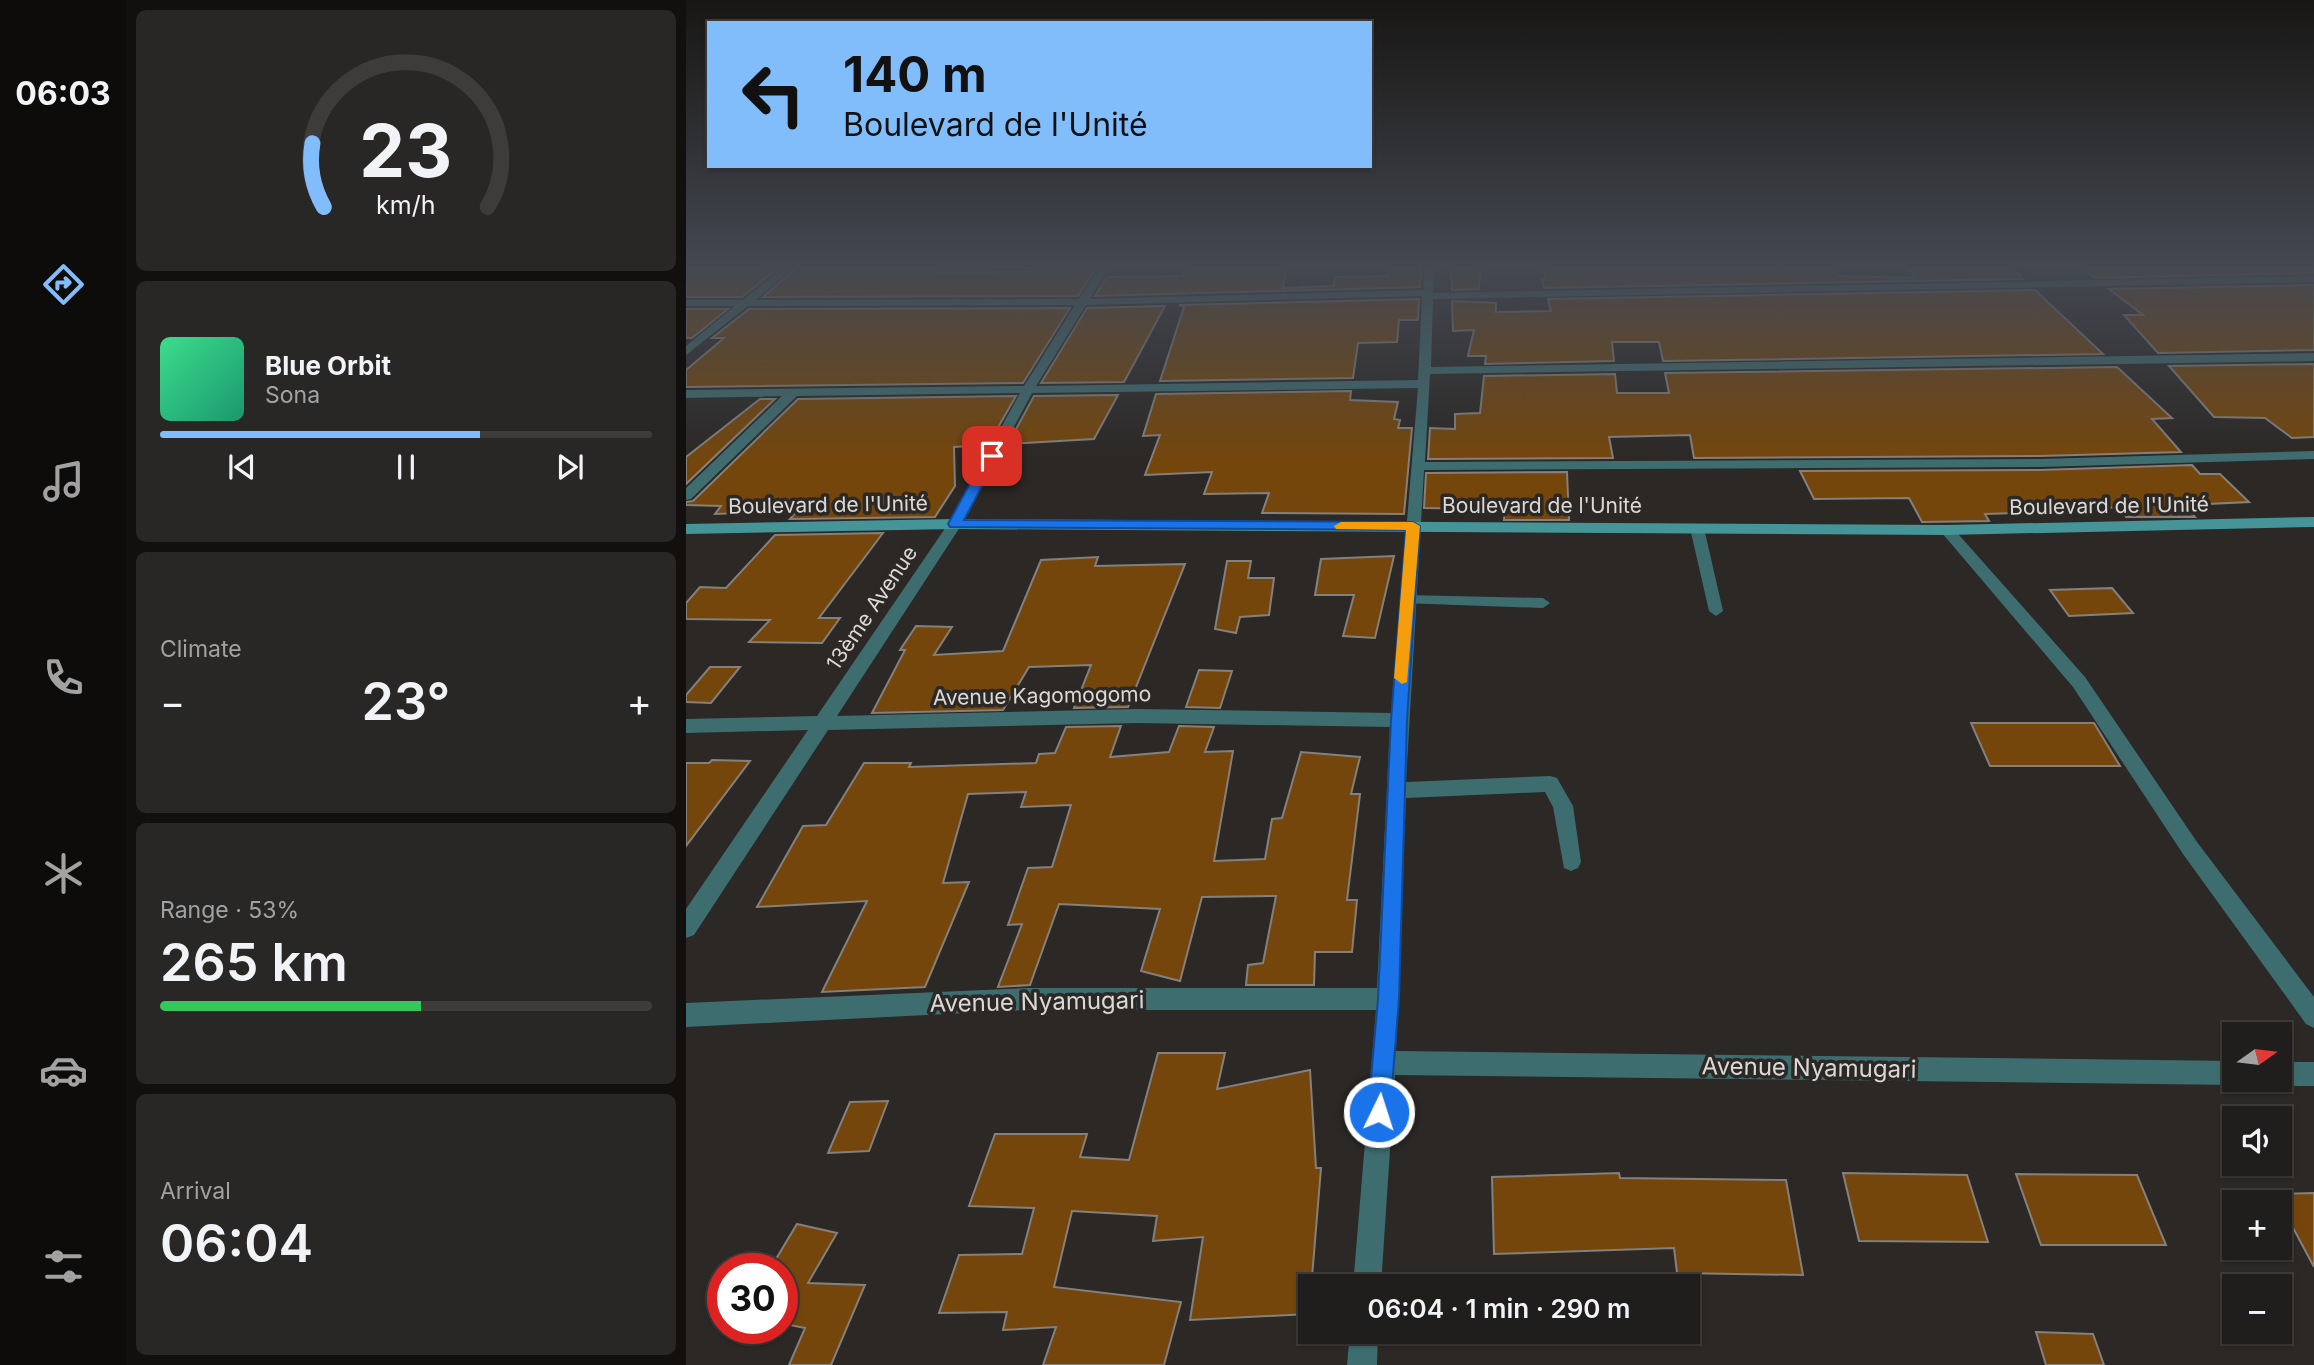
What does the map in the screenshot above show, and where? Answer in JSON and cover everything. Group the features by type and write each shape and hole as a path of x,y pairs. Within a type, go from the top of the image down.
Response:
{"street":[{"path":"686,352 710,333"},
{"name":"13ème Avenue","path":"686,928 955,524 1028,389 1062,333"},
{"path":"1368,1274 1388,999 1399,720 1426,333"},
{"path":"686,394 1028,389 1424,377 2314,357"},
{"path":"686,496 794,392"},
{"path":"1417,467 2040,463 2314,455"},
{"name":"Boulevard de l'Unité","path":"686,529 955,524 1947,530 2314,522"},
{"path":"1947,530 2079,682 2190,848 2314,1016"},
{"name":"Avenue Kagomogomo","path":"686,726 1138,716 1399,720"},
{"path":"1396,790 1550,783 1563,806 1572,862"},
{"name":"Avenue Nyamugari","path":"686,1015 1027,999 1388,999"},
{"name":"Avenue Nyamugari","path":"1382,1062 2222,1073"},
{"path":"2292,1074 2314,1074"},
{"path":"1362,1365 1363,1344"}],"lane":[{"path":"1697,528 1716,611"},
{"path":"1407,600 1543,603"}],"building":[{"path":"686,333 699,333 692,338 686,338"},
{"path":"719,333 1055,333 1023,383 686,387 686,370 724,338 712,338"},
{"path":"1072,333 1151,333 1124,382 1041,383"},
{"path":"1176,333 1398,333 1397,342 1358,343 1353,378 1160,381"},
{"path":"1473,333 2080,333 2103,354 1663,361 1659,342 1612,342 1614,361 1485,364 1486,356 1468,356"},
{"path":"2140,333 2314,333 2314,350 2158,353"},
{"path":"2314,364 2314,437 2292,438 2265,418 2214,417 2169,366"},
{"path":"2117,367 2172,418 2152,419 2181,452 2040,456 1694,458 1690,435 1609,437 1613,458 1428,459 1430,428 1455,429 1455,414 1480,413 1484,376 1615,374 1617,393 1669,393 1665,373"},
{"path":"1351,391 1350,400 1398,402 1394,419 1400,420 1398,428 1412,428 1404,514 1262,513 1269,493 1204,494 1212,472 1145,475 1160,435 1143,436 1156,394"},
{"path":"1118,395 1094,439 1008,444 1034,396"},
{"path":"1016,396 988,445 954,447 955,486 935,517 790,519 797,511 715,514 721,506 686,505 686,502 693,501 798,399"},
{"path":"760,399 775,399 686,484 686,457"},
{"path":"2192,465 2200,474 2220,474 2249,502 2186,505 2195,517 2126,517 2120,508 2046,505 2050,512 1985,514 1989,521 1922,522 1909,498 1814,499 1800,471 2040,470"},
{"path":"1567,472 1569,520 1504,520 1505,509 1424,508 1426,473"},
{"path":"883,533 819,618 840,618 822,643 749,642 770,620 686,619 686,603 700,587 726,588 775,535"},
{"path":"1394,556 1375,638 1343,636 1354,595 1315,595 1321,559"},
{"path":"1098,557 1095,566 1185,564 1128,707 1074,708 1091,665 1029,667 1003,710 872,713 905,650 900,650 916,626 952,627 934,655 1003,651 1041,560"},
{"path":"1227,561 1251,561 1248,578 1274,578 1269,615 1240,617 1236,633 1215,629"},
{"path":"2112,588 2133,613 2069,616 2050,590"},
{"path":"710,667 740,667 711,703 686,702 686,695"},
{"path":"1199,670 1232,671 1220,708 1186,707"},
{"path":"1971,723 2094,723 2120,766 1990,766"},
{"path":"1121,726 1110,757 1169,752 1179,726 1214,727 1205,752 1233,751 1214,861 1265,859 1272,819 1282,818 1301,752 1360,757 1351,794 1360,794 1347,900 1357,900 1352,952 1315,952 1314,985 1246,985 1248,965 1263,963 1276,896 1202,897 1180,981 1141,971 1160,909 1059,904 1030,985 998,987 1022,924 1008,925 1028,868 1052,867 1071,805 1021,807 1026,792 968,794 943,883 969,882 925,987 822,992 867,901 757,907 803,826 826,825 864,763 911,763 909,767 1036,763 1039,754 1055,753 1066,727"},
{"path":"712,760 750,761 686,846 686,763 709,763"},
{"path":"1158,1053 1225,1053 1217,1089 1310,1070 1316,1168 1321,1168 1312,1274 1298,1274 1298,1315 1190,1320 1203,1237 1153,1241 1157,1216 1072,1211 1054,1287 1181,1302 1164,1365 1043,1365 1056,1327 1003,1330 1007,1312 939,1313 959,1255 1022,1254 1034,1208 969,1206 995,1134 1087,1134 1080,1157 1129,1160"},
{"path":"888,1101 869,1151 828,1153 850,1102"},
{"path":"1619,1173 1620,1178 1786,1180 1803,1275 1677,1273 1674,1248 1494,1254 1492,1177"},
{"path":"1843,1173 1967,1175 1988,1242 1859,1241"},
{"path":"2016,1174 2137,1175 2166,1245 2041,1245"},
{"path":"2314,1193 2314,1267 2292,1226 2292,1194"},
{"path":"797,1224 837,1233 808,1283 865,1285 831,1365 789,1365 805,1328 798,1327 798,1253 780,1253"},
{"path":"2036,1332 2093,1334 2104,1365 2046,1365"}],"slow traffic":[{"path":"1341,526 1413,526 1402,678"}],"route":[{"path":"992,456 955,524 1413,526 1399,720 1388,999 1379,1112"}]}
